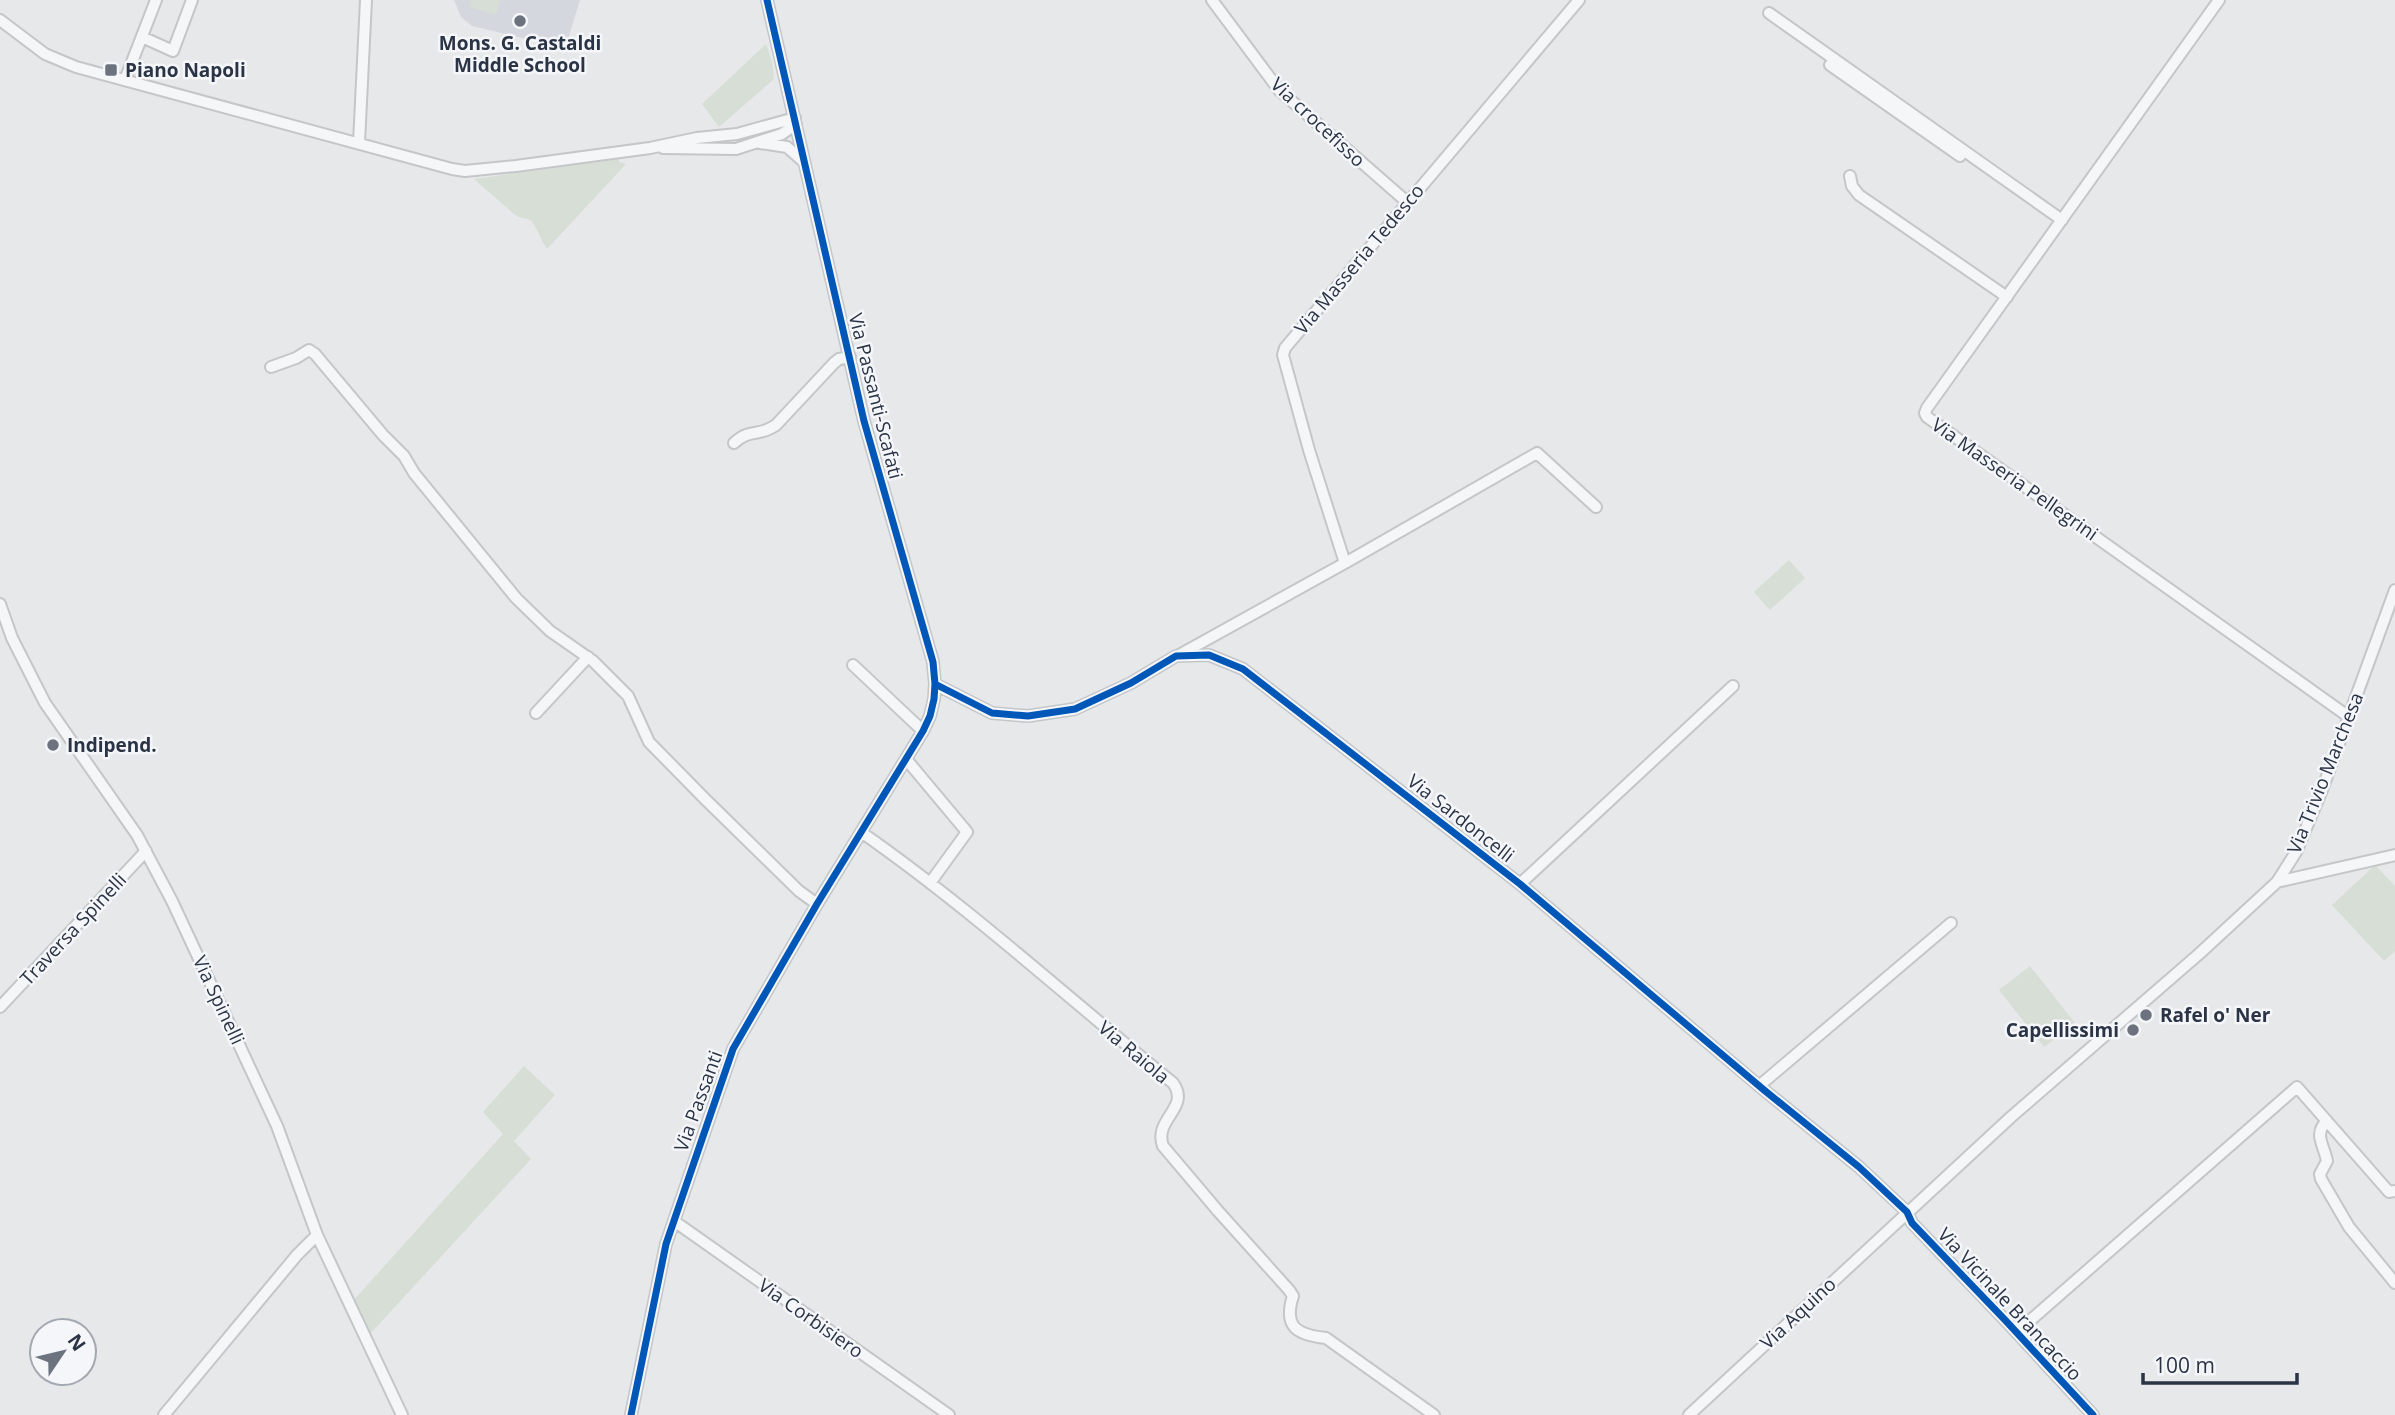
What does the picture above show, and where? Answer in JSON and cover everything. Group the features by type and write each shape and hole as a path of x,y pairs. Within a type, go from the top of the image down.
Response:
{"street":[{"path":"125,80 156,0"},
{"path":"142,37 173,51 192,0"},
{"path":"359,143 366,0"},
{"name":"Via Passanti-Scafati","path":"767,0 849,357 879,476 928,639 935,684 930,716 887,789"},
{"name":"Via crocefisso","path":"1212,0 1279,90 1407,202"},
{"name":"Via Masseria Tedesco","path":"1345,563 1309,450 1283,355 1289,342 1579,0"},
{"name":"Via Masseria Pellegrini","path":"2219,0 1925,413 2349,717"},
{"path":"1769,13 2060,223"},
{"path":"0,20 34,47 60,61 438,167 466,171 650,148 697,138 737,134 795,121"},
{"path":"1822,59 2060,223"},
{"path":"650,148 725,151 758,143 788,131 795,121"},
{"path":"758,143 787,147 806,164"},
{"path":"1850,176 1852,186 1859,195 2007,297"},
{"path":"271,367 309,350 315,354 404,456 414,473 516,598 550,631 588,657 628,696 649,742 799,891 817,904"},
{"path":"734,443 745,433 767,431 776,425 834,363 849,357"},
{"path":"935,684 992,713 1028,716 1075,709 1131,683 1537,453 1596,507"},
{"name":"Via Trivio Marchesa","path":"1908,1212 2011,1117 2199,954 2277,882 2301,840 2322,790 2395,590"},
{"name":"Via Spinelli","path":"0,604 12,638 45,703 145,851 178,913 277,1126 317,1235 402,1415"},
{"name":"Via Sardoncelli","path":"1176,656 1209,655 1243,669 1520,884 1859,1167 1908,1212"},
{"path":"536,713 588,657"},
{"path":"853,665 923,731"},
{"path":"1520,884 1733,686"},
{"path":"906,759 967,832 930,883"},
{"name":"Via Passanti","path":"631,1415 657,1284 674,1221 733,1049 887,789"},
{"name":"Via Raiola","path":"861,832 930,883 1173,1083 1178,1090 1179,1099 1161,1130 1164,1146 1289,1290 1293,1296 1288,1314 1291,1324 1313,1337 1326,1338 1434,1415"},
{"name":"Traversa Spinelli","path":"0,1007 145,851"},
{"path":"2277,882 2395,855"},
{"path":"1759,1086 1951,923"},
{"path":"2017,1332 2297,1087 2389,1192 2395,1191"},
{"path":"2327,1121 2319,1136 2327,1161 2320,1174 2321,1179 2349,1227 2395,1283"},
{"name":"Via Vicinale Brancaccio","path":"1908,1212 1912,1223 2093,1415"},
{"name":"Via Aquino","path":"1689,1415 1908,1212"},
{"name":"Via Corbisiero","path":"674,1221 949,1415"},
{"path":"164,1415 317,1235"}],"shaded area":[{"name":"Mons. G. Castaldi Middle School","path":"454,0 580,0 568,39 561,47 472,26 461,17"},
{"path":"471,0 500,0 496,15 469,7"},
{"path":"766,44 774,79 719,127 702,104"},
{"path":"619,159 619,162 626,164 547,249 532,221 516,216 474,179"},
{"path":"1789,560 1805,578 1770,610 1754,592"},
{"path":"2375,865 2395,886 2395,951 2384,961 2332,905"},
{"path":"2030,966 2075,1023 2044,1047 1999,990"},
{"path":"524,1066 555,1095 514,1141 531,1159 369,1335 353,1301 503,1134 483,1112"}],"cycle path":[{"path":"631,1415 666,1244 733,1049 817,904 923,731 934,699 933,662 864,421 767,0"},
{"path":"935,684 992,713 1028,716 1075,709 1131,683 1176,656 1209,655 1243,669 1520,884 1859,1167 1907,1212 1912,1223 2093,1415"}],"place":[{"name":"Mons. G. Castaldi Middle School","path":"520,21"},
{"name":"Piano Napoli","path":"111,70"},
{"name":"Indipend.","path":"53,745"},
{"name":"Rafel o' Ner","path":"2146,1015"},
{"name":"Capellissimi","path":"2133,1030"}]}
